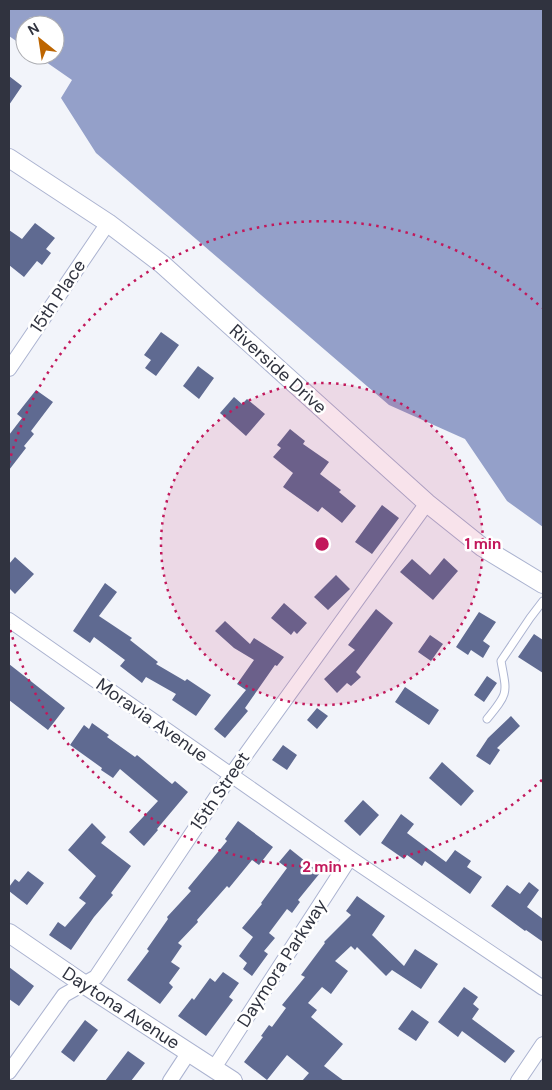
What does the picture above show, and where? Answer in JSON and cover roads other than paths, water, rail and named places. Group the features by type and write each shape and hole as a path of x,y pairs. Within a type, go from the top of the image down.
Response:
{"street":[{"name":"Riverside Drive","path":"9,158 108,223 162,264 427,503 482,547 543,584"},
{"name":"15th Place","path":"9,369 108,223"},
{"name":"15th Street","path":"11,1063 64,995 96,976 230,775 427,503"},
{"name":"Moravia Avenue","path":"9,621 350,858 543,988"},
{"name":"Daymora Parkway","path":"214,1068 350,858"},
{"name":"Daytona Avenue","path":"9,933 233,1081"},
{"path":"518,1081 543,1044"},
{"path":"170,1081 189,1052"}],"lane":[{"path":"488,719 504,698 506,688 502,661 543,601"}],"water":[{"path":"9,9 543,9 543,527 507,501 465,439 389,405 96,153 61,98 72,80 50,65 65,65 65,15 15,15 15,40 9,36"}]}
